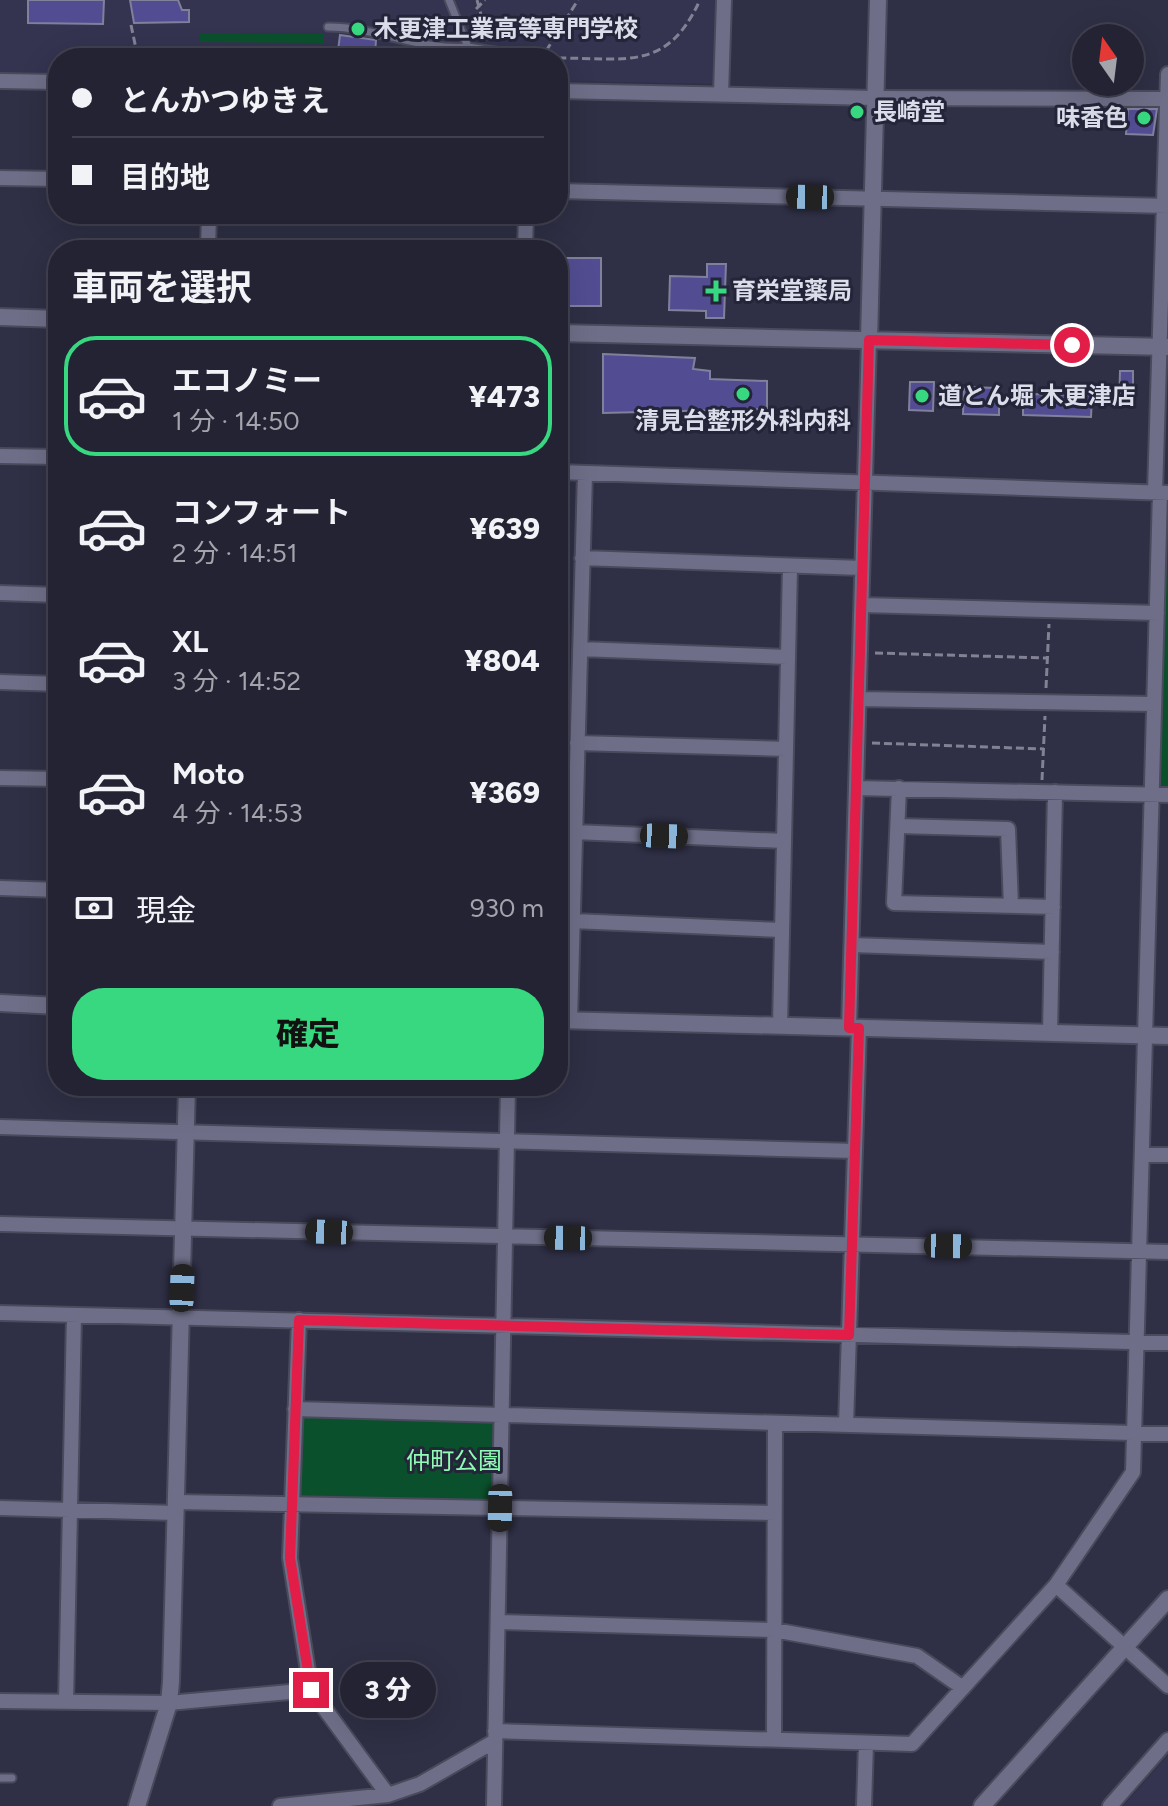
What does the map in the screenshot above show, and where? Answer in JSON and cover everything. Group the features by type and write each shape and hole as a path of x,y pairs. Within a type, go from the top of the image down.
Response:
{"street":[{"path":"721,94 724,0"},
{"path":"846,1425 855,1151 852,945 878,0"},
{"path":"280,1806 388,1795 420,1784 495,1736 912,1744 1056,1585 1133,1472 1161,493 1168,74"},
{"path":"0,81 48,82"},
{"path":"568,91 875,98 1168,99"},
{"path":"0,178 48,179"},
{"path":"568,191 1166,206"},
{"path":"0,317 48,319"},
{"path":"568,333 1163,347"},
{"path":"0,456 48,457"},
{"path":"568,472 1161,493"},
{"path":"568,977 573,921 585,473"},
{"path":"582,558 862,568"},
{"path":"780,1026 790,566"},
{"path":"0,593 48,595"},
{"path":"862,605 1157,613"},
{"path":"580,649 787,657"},
{"path":"0,682 48,684"},
{"path":"859,699 1154,704"},
{"path":"577,743 786,749"},
{"path":"0,778 48,779"},
{"path":"856,788 1168,795"},
{"path":"899,788 894,903 1053,907"},
{"path":"1048,792 1053,907 1050,1033"},
{"path":"898,826 1008,829 1011,906"},
{"path":"575,832 784,841"},
{"path":"0,888 48,890"},
{"path":"573,921 782,930"},
{"path":"852,945 1052,952"},
{"path":"0,1003 48,1005"},
{"path":"568,1021 1168,1036"},
{"path":"137,1806 169,1703 187,1096"},
{"path":"494,1806 508,1096"},
{"path":"0,1127 855,1151"},
{"path":"1142,1155 1168,1155"},
{"path":"0,1224 1168,1252"},
{"path":"0,1313 1168,1343"},
{"path":"66,1702 74,1315"},
{"path":"299,1320 290,1558 311,1690 388,1795"},
{"path":"295,1409 1168,1434"},
{"path":"774,1740 775,1423"},
{"path":"0,1508 70,1510 290,1503 774,1513"},
{"path":"1056,1585 1168,1686"},
{"path":"982,1806 1168,1599"},
{"path":"498,1622 774,1630 917,1656 963,1688"},
{"path":"0,1701 169,1703 311,1690"},
{"path":"1110,1806 1168,1740"},
{"path":"864,1806 866,1743"}],"lane":[{"path":"449,0 468,47"},
{"path":"328,27 353,27 439,48"},
{"path":"456,48 474,48"},
{"path":"0,1778 12,1778"}],"path":[{"path":"477,0 476,9 492,48"},
{"path":"476,9 485,0"},
{"path":"547,48 578,0"},
{"path":"568,58 651,55 674,42 689,24 700,0"},
{"path":"131,25 136,48"},
{"path":"1048,792 1044,749 1050,610"},
{"path":"860,653 1047,658"},
{"path":"858,742 1044,749"}],"shaded area":[{"name":"木更津工業高等専門学校","path":"0,0 717,0 714,84 568,81 568,48 48,48 48,73 0,72"},
{"path":"1168,1755 1168,1806 1123,1806"}],"green space":[{"path":"200,33 323,34 323,43 200,42"},
{"path":"1168,500 1168,789 1158,788"},
{"name":"仲町公園","path":"295,1409 502,1415 500,1508 290,1503"}],"building":[{"path":"28,0 104,0 103,24 28,23"},
{"path":"130,0 178,0 182,10 189,10 189,22 134,23"},
{"path":"340,35 376,40 375,48 338,48"},
{"name":"味香色","path":"1128,109 1157,109 1153,135 1126,134"},
{"path":"568,258 601,258 601,306 568,306"},
{"path":"707,264 726,264 724,318 706,318 706,311 669,310 670,276 707,277"},
{"path":"603,354 695,358 693,369 710,371 710,379 767,381 767,409 603,413"},
{"path":"1120,371 1133,371 1133,407 1119,406"},
{"name":"道とん堀 木更津店","path":"910,382 934,382 933,411 909,410"},
{"path":"964,387 999,388 999,415 963,414"},
{"path":"1023,394 1092,395 1091,417 1023,415"}],"place":[{"name":"木更津工業高等専門学校","path":"358,29"},
{"name":"長崎堂","path":"857,112"},
{"name":"味香色","path":"1144,118"},
{"name":"育栄堂薬局","path":"716,291"},
{"name":"清見台整形外科内科","path":"743,394"},
{"name":"道とん堀 木更津店","path":"922,396"}],"route":[{"path":"311,1690 290,1558 299,1320 849,1335 859,1028 849,1028 869,340 1072,345"}]}
